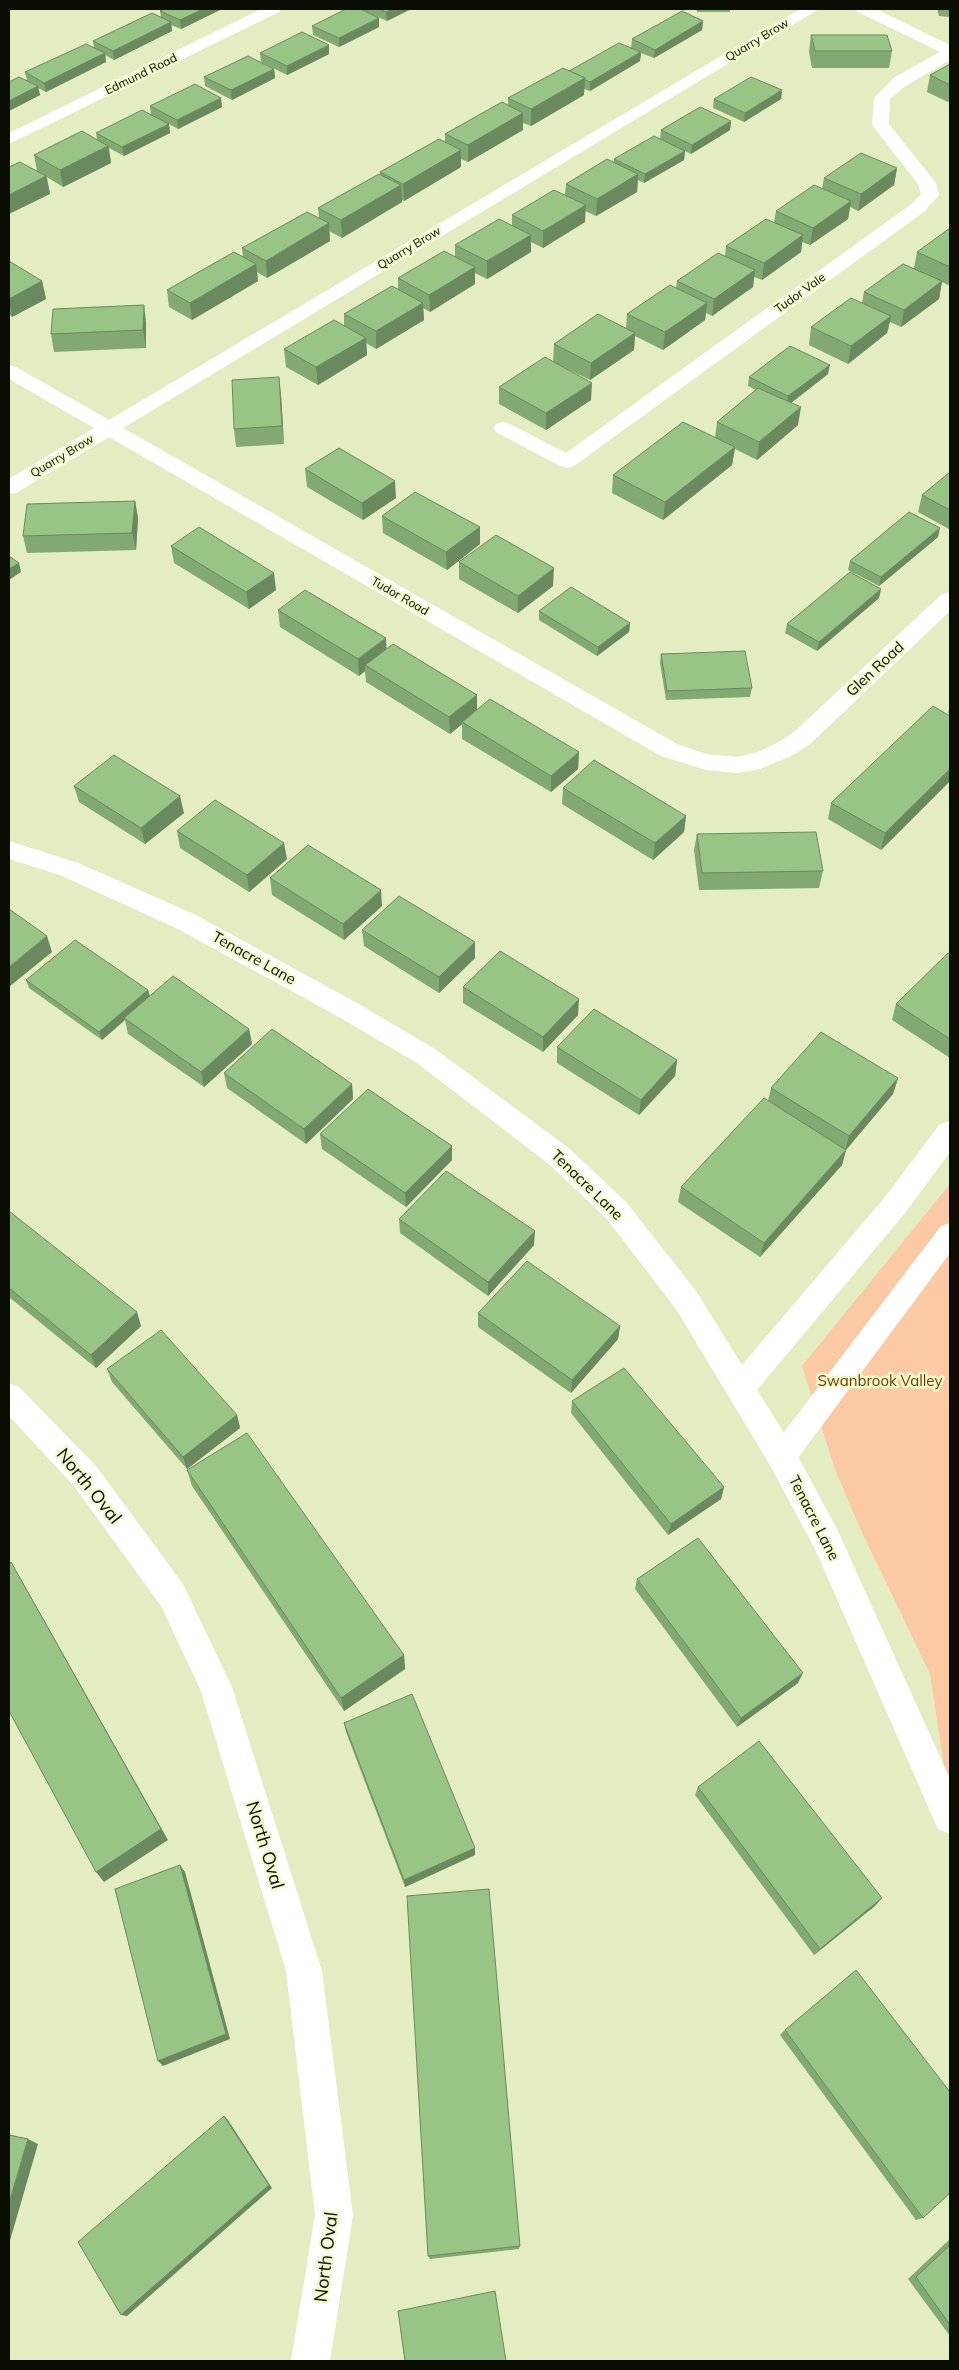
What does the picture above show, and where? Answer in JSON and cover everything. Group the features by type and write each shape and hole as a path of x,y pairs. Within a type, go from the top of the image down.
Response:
{"street":[{"name":"Edmund Road","path":"9,139 273,9"},
{"name":"Quarry Brow","path":"9,488 810,9"},
{"path":"864,9 950,52"},
{"name":"Tudor Vale","path":"503,428 567,462 919,207 930,195 927,183 880,126 882,98 901,81 950,52"},
{"name":"Tudor Road","path":"9,371 106,429 669,750 705,764 743,766 776,755 801,739"},
{"name":"Glen Road","path":"801,739 950,599"},
{"name":"Tenacre Lane","path":"9,850 69,869 187,922 348,1010 433,1061 560,1157 616,1210 686,1300 782,1457 826,1539 950,1817"},
{"path":"740,1389 895,1205 950,1132"},
{"name":"North Oval","path":"9,1396 85,1476 172,1595 219,1696 304,1971 334,2215 311,2361"}],"lane":[{"path":"782,1457 950,1234"}],"green space":[{"name":"Swanbrook Valley","path":"950,1184 950,1805 930,1674 858,1524 835,1469 802,1366"}],"building":[{"path":"165,9 203,9 180,20 160,11"},
{"path":"346,9 360,9 379,18 339,38 312,26"},
{"path":"379,9 393,9 386,12"},
{"path":"682,11 703,21 655,50 632,39"},
{"path":"152,13 171,22 113,51 93,41"},
{"path":"302,32 329,45 287,66 260,53"},
{"path":"811,35 887,35 892,51 815,51"},
{"path":"619,43 641,52 590,82 569,71"},
{"path":"86,44 105,53 44,83 25,72"},
{"path":"248,56 274,69 231,90 204,77"},
{"path":"950,64 950,85 930,75"},
{"path":"563,68 585,78 531,109 508,98"},
{"path":"19,77 38,86 9,101 9,82"},
{"path":"751,77 782,90 745,113 714,99"},
{"path":"195,84 221,98 177,120 150,106"},
{"path":"502,102 523,113 468,145 445,134"},
{"path":"700,107 731,121 692,145 661,130"},
{"path":"142,110 169,124 122,147 96,133"},
{"path":"82,131 108,146 60,170 34,155"},
{"path":"654,136 685,151 645,174 614,159"},
{"path":"439,139 461,150 403,184 380,172"},
{"path":"861,153 897,168 861,194 824,178"},
{"path":"607,159 638,174 597,199 566,184"},
{"path":"20,162 46,176 9,195 9,167"},
{"path":"379,174 401,185 341,220 318,208"},
{"path":"814,185 851,201 813,228 776,211"},
{"path":"554,190 586,205 543,231 512,215"},
{"path":"307,212 329,223 266,261 242,248"},
{"path":"499,219 531,235 487,261 455,245"},
{"path":"766,219 803,235 764,263 726,246"},
{"path":"950,228 950,267 917,252"},
{"path":"444,251 475,267 429,295 398,278"},
{"path":"234,252 256,264 190,303 167,290"},
{"path":"718,253 755,270 714,299 677,281"},
{"path":"9,261 42,281 9,299"},
{"path":"903,264 942,281 904,310 864,292"},
{"path":"670,285 707,303 665,332 627,314"},
{"path":"392,286 423,303 376,331 344,314"},
{"path":"851,298 891,316 851,346 811,327"},
{"path":"144,305 143,330 51,334 53,309"},
{"path":"598,314 635,333 591,363 554,344"},
{"path":"334,320 366,338 316,367 284,349"},
{"path":"790,346 830,365 788,396 749,377"},
{"path":"545,357 592,383 546,413 499,387"},
{"path":"279,377 282,426 234,429 232,380"},
{"path":"758,388 801,407 759,442 717,422"},
{"path":"683,422 735,447 665,502 613,475"},
{"path":"339,448 395,481 362,503 305,469"},
{"path":"950,472 950,510 922,495"},
{"path":"415,492 480,527 446,552 382,516"},
{"path":"135,501 132,533 23,536 27,504"},
{"path":"909,512 940,528 881,577 850,561"},
{"path":"199,527 274,573 246,592 171,546"},
{"path":"496,535 554,568 518,596 459,562"},
{"path":"9,556 19,563 9,569"},
{"path":"850,572 881,589 819,642 787,624"},
{"path":"571,587 630,623 598,647 539,611"},
{"path":"305,590 386,638 358,659 278,610"},
{"path":"393,644 477,695 449,717 365,665"},
{"path":"745,651 752,688 667,691 661,654"},
{"path":"490,699 579,752 551,776 462,722"},
{"path":"933,706 950,716 950,769 885,833 831,803"},
{"path":"114,755 180,796 141,828 74,786"},
{"path":"594,760 686,816 655,843 563,788"},
{"path":"215,800 284,843 247,875 177,831"},
{"path":"816,832 823,871 702,873 697,834"},
{"path":"308,845 381,890 343,924 270,878"},
{"path":"399,896 475,942 439,977 362,930"},
{"path":"9,909 47,936 9,967"},
{"path":"75,940 148,990 99,1032 26,980"},
{"path":"500,951 579,999 543,1037 463,987"},
{"path":"948,953 950,954 950,1039 896,1004"},
{"path":"173,976 249,1029 201,1072 124,1018"},
{"path":"594,1009 677,1060 641,1100 557,1047"},
{"path":"272,1029 352,1084 304,1129 224,1073"},
{"path":"821,1032 898,1078 849,1136 771,1088"},
{"path":"368,1089 452,1146 405,1193 320,1134"},
{"path":"764,1098 846,1150 764,1243 681,1187"},
{"path":"446,1171 535,1231 488,1282 399,1219"},
{"path":"9,1211 137,1312 91,1355 9,1288"},
{"path":"527,1261 620,1326 572,1380 478,1313"},
{"path":"161,1330 237,1415 183,1457 107,1369"},
{"path":"624,1368 724,1487 671,1524 572,1401"},
{"path":"247,1433 404,1655 341,1698 187,1470"},
{"path":"698,1538 803,1673 741,1718 637,1579"},
{"path":"11,1562 161,1829 96,1872 9,1711 9,1563"},
{"path":"412,1694 475,1848 404,1880 344,1723"},
{"path":"759,1741 882,1898 820,1949 698,1787"},
{"path":"180,1865 226,2034 158,2061 115,1889"},
{"path":"489,1889 520,2246 428,2256 407,1896"},
{"path":"856,1970 950,2092 950,2193 923,2218 785,2030"},
{"path":"224,2116 269,2185 121,2315 78,2242"},
{"path":"9,2135 28,2139 9,2203"},
{"path":"950,2245 950,2325 916,2277"},
{"path":"495,2291 506,2361 405,2361 398,2311"}]}
